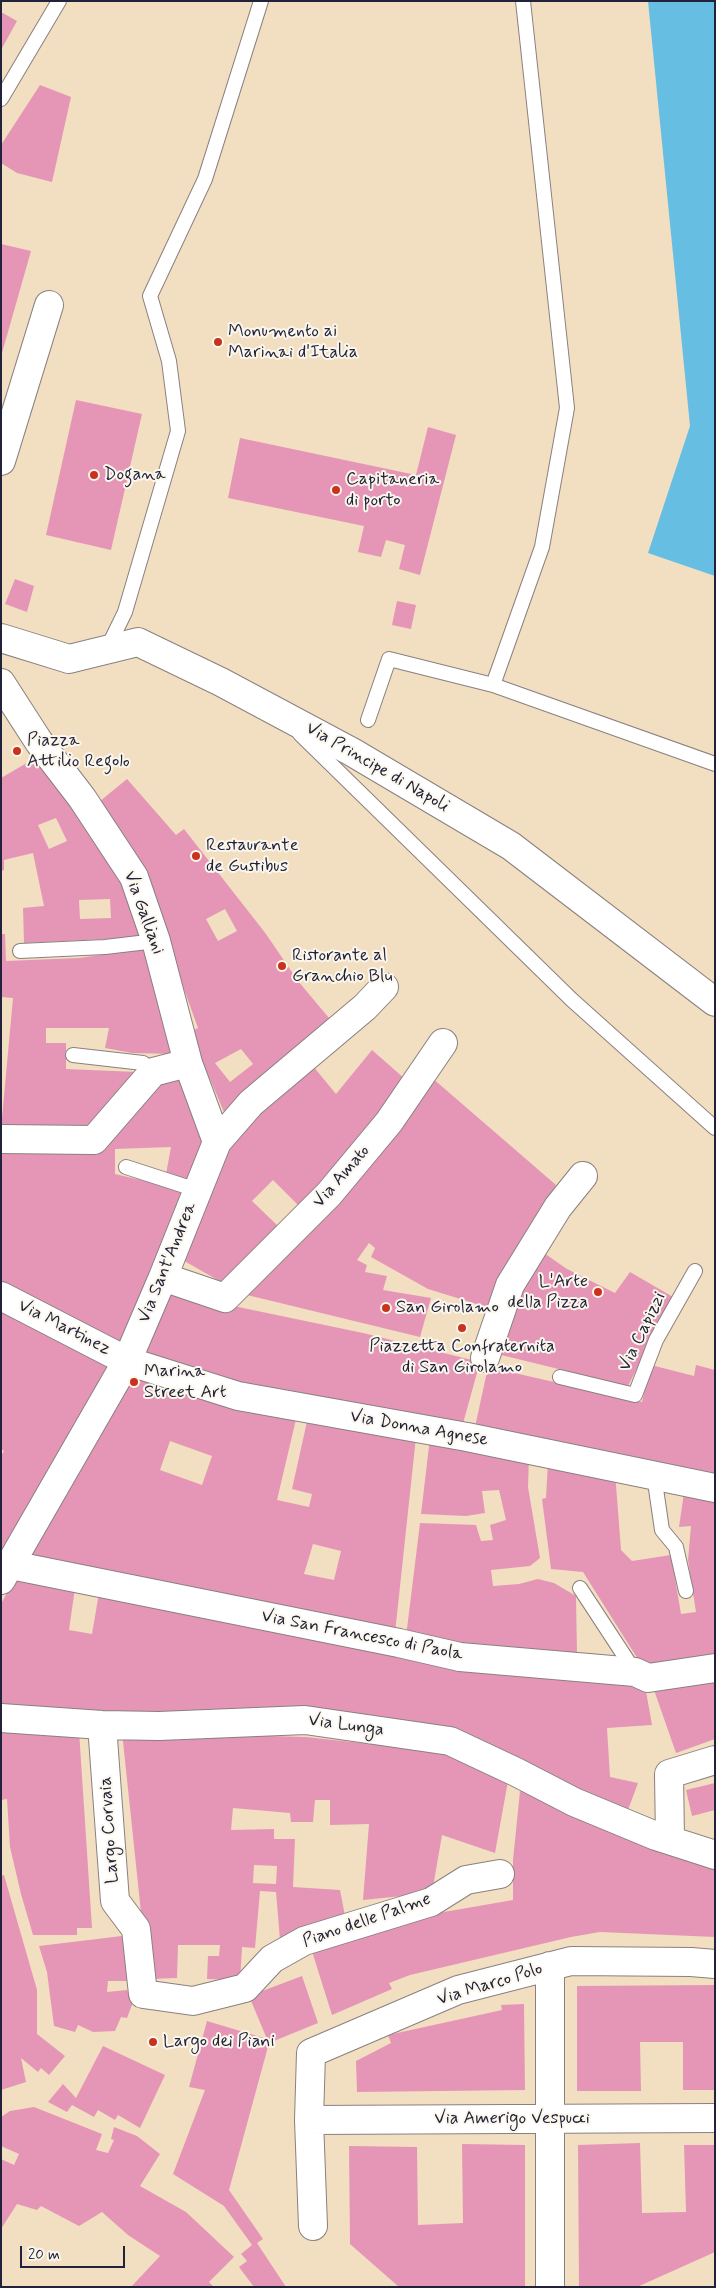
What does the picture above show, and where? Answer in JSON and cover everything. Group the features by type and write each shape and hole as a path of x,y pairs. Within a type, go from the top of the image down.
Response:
{"street":[{"path":"1,461 49,305"},
{"name":"Via Principe di Napoli","path":"1,638 69,659 138,642 276,710 352,752 511,846 715,1002"},
{"name":"Via Galliani","path":"1,683 39,742 82,798 134,878 156,941 188,1063 217,1142"},
{"name":"Via Sant'Andrea","path":"6,1573 127,1361 217,1142 251,1103 365,1007 384,987"},
{"name":"Via Amato","path":"163,1277 224,1298 329,1194 389,1122 443,1043"},
{"path":"1,1139 94,1140 153,1072 188,1063"},
{"path":"485,1358 510,1285 558,1207 582,1176"},
{"name":"Via Martinez","path":"1,1296 127,1361"},
{"name":"Via Donna Agnese","path":"127,1361 238,1396 466,1437 715,1488"},
{"name":"Via San Francesco di Paola","path":"6,1573 399,1642 460,1657 635,1672 648,1678 715,1668"},
{"name":"Via Lunga","path":"1,1718 102,1725 158,1726 305,1720 450,1741 574,1802 670,1840 715,1855"},
{"name":"Largo Corvaia","path":"102,1725 115,1901 136,1928 143,1994"},
{"path":"670,1840 669,1774 715,1760"},
{"name":"Piano delle Palme","path":"143,1994 194,2001 245,1988 272,1959 304,1941 431,1902 466,1880 500,1874"},
{"name":"Via Marco Polo","path":"309,2120 311,2053 458,1990 571,1961 715,1964"},
{"path":"550,1966 550,2287"},
{"name":"Via Amerigo Vespucci","path":"309,2120 715,2118"},
{"path":"309,2120 313,2226"}],"lane":[{"path":"1,99 59,1"},
{"path":"106,650 125,612 178,431 169,361 150,296 205,179 261,1"},
{"path":"493,685 542,547 567,408 523,1"},
{"path":"368,720 389,658 493,685 715,764"},
{"path":"276,710 572,1000 715,1128"},
{"path":"20,951 105,947 156,941"},
{"path":"73,1055 143,1063 153,1072"},
{"path":"126,1167 198,1190"},
{"name":"Via Capizzi","path":"560,1377 634,1395 656,1340 696,1271"},
{"path":"654,1475 662,1530 676,1547 686,1592"},
{"path":"580,1588 635,1672"}],"water":[{"path":"648,1 715,1 715,576 648,553 690,426"}],"building":[{"path":"1,12 17,21 1,50"},
{"path":"40,85 71,97 52,182 17,173 1,163 1,145"},
{"path":"1,244 31,251 2,353 1,353"},
{"name":"Dogana","path":"76,400 142,414 111,550 46,535"},
{"name":"Capitaneria di porto","path":"428,427 456,435 420,575 399,569 405,545 386,540 381,557 358,552 364,526 228,498 240,438 416,475"},
{"path":"15,579 34,586 27,612 5,604"},
{"path":"397,601 416,605 411,629 392,625"},
{"path":"37,757 127,879 147,937 24,943 23,908 44,906 33,853 4,860 4,870 1,871 1,778","holes":["56,818 67,841 49,849 38,825","110,899 111,918 80,919 79,900"]},
{"path":"127,779 176,835 184,829 266,934 298,981 334,1024 224,1112 190,1032 198,1028 175,964 99,802","holes":["225,909 237,931 218,941 206,919","241,1049 253,1064 230,1082 215,1063"]},
{"path":"1,934 5,934 6,961 79,958 150,948 177,1054 132,1053 105,1048 109,1028 46,1028 46,1043 66,1043 66,1069 137,1072 97,1130 1,1129 13,998 1,997"},
{"path":"372,1050 405,1079 373,1125 301,1208 273,1180 252,1201 278,1226 223,1283 179,1258 227,1140 308,1060 336,1094"},
{"path":"187,1074 207,1145 192,1181 166,1174 171,1147 115,1149 115,1174 187,1191 123,1345 1,1284 1,1148 104,1150 153,1086"},
{"path":"431,1077 556,1185 541,1208 493,1309 428,1289 371,1257 375,1248 369,1243 357,1260 367,1265 365,1272 387,1276 383,1290 431,1298 420,1337 243,1294"},
{"path":"541,1251 567,1269 615,1293 630,1272 673,1297 628,1386 493,1353"},
{"path":"171,1293 363,1333 480,1362 462,1427 349,1409 209,1375 145,1354"},
{"path":"1,1301 115,1360 1,1551 1,1456 4,1451 1,1449"},
{"path":"651,1365 694,1376 696,1365 715,1370 715,1474 475,1427 488,1367 642,1402"},
{"path":"132,1370 297,1415 277,1500 309,1507 312,1494 292,1489 308,1417 416,1437 395,1633 28,1559","holes":["170,1441 212,1456 202,1485 160,1470","313,1544 341,1551 334,1580 304,1574"]},
{"path":"430,1438 529,1457 528,1487 540,1558 530,1566 491,1570 493,1586 519,1584 538,1579 554,1583 576,1596 577,1655 436,1644 406,1637 420,1523 476,1525 481,1541 493,1540 490,1525 506,1520 499,1490 482,1491 485,1513 466,1516 421,1514"},
{"path":"548,1462 615,1472 621,1550 632,1561 671,1555 681,1614 696,1612 688,1560 691,1526 679,1527 685,1486 715,1493 715,1658 646,1672 583,1572 551,1569 542,1499 546,1498"},
{"path":"18,1572 75,1588 69,1630 92,1634 99,1593 460,1666 536,1677 644,1680 652,1725 607,1728 610,1777 638,1783 625,1818 485,1748 135,1714 1,1711 1,1604"},
{"path":"715,1674 715,1739 676,1753 654,1690"},
{"path":"1,1728 79,1731 92,1928 77,1928 77,1935 33,1935 10,1847 7,1799 1,1800"},
{"path":"122,1732 306,1737 452,1753 508,1781 495,1853 442,1835 432,1893 363,1900 369,1824 330,1825 330,1800 315,1800 313,1822 291,1822 290,1813 233,1808 231,1830 274,1829 274,1839 295,1839 293,1887 340,1890 346,1921 280,1940 276,1892 260,1891 255,1948 242,1947 240,1980 207,1979 208,1956 219,1956 220,1945 178,1945 177,1978 148,1979","holes":["254,1865 277,1866 276,1884 253,1883"]},
{"path":"715,1783 715,1810 692,1816 686,1790"},
{"path":"520,1791 605,1827 715,1867 715,1937 600,1932 571,1937 410,1975 389,1983 392,1989 332,2015 310,1945 421,1916 513,1900 513,1860"},
{"path":"4,1875 37,1990 37,2034 65,2056 49,2075 41,2068 38,2072 21,2058 26,2082 1,2090 1,1876"},
{"path":"130,1935 134,1981 108,1981 107,1992 127,1990 133,2002 127,2018 121,2017 115,2031 93,2032 78,2025 75,2032 54,2026 47,1972 39,1946"},
{"path":"302,1976 318,2023 269,2043 229,2190 263,2239 257,2243 286,2287 254,2287 239,2267 247,2261 241,2254 252,2245 224,2206 173,2174 205,2090 189,2087 207,2021 267,2039 249,1996"},
{"path":"715,1985 715,2090 683,2090 683,2042 640,2042 641,2091 577,2091 577,1986"},
{"path":"524,2004 525,2090 357,2092 356,2061 391,2043 388,2035 502,2010 501,2005"},
{"path":"103,2046 165,2075 140,2128 118,2115 115,2120 98,2110 94,2117 72,2105 67,2112 48,2102 63,2084 76,2098"},
{"path":"34,2107 102,2134 96,2150 108,2153 114,2140 111,2139 114,2127 137,2136 160,2154 140,2186 186,2212 234,2257 209,2282 214,2287 131,2287 160,2256 128,2235 102,2212 79,2226 41,2206 37,2210 17,2204 1,2229 1,2159 14,2165 19,2154 1,2146 1,2117 10,2111"},
{"path":"640,2143 642,2213 686,2212 684,2145 715,2145 715,2252 637,2287 579,2287 578,2145"},
{"path":"462,2144 525,2145 525,2287 399,2287 350,2244 349,2146 417,2147 418,2225 463,2223"}],"place":[{"name":"Monumento ai Marinai d'Italia","path":"218,342"},
{"name":"Dogana","path":"94,475"},
{"name":"Capitaneria di porto","path":"336,490"},
{"name":"Piazza Attilio Regolo","path":"17,751"},
{"name":"Restaurante de Gustibus","path":"196,856"},
{"name":"Ristorante al Granchio Blu","path":"282,966"},
{"name":"L'Arte della Pizza","path":"598,1292"},
{"name":"San Girolamo","path":"386,1308"},
{"name":"Piazzetta Confraternita di San Girolamo","path":"462,1328"},
{"name":"Marina Street Art","path":"134,1382"},
{"name":"Largo dei Piani","path":"153,2042"}]}
